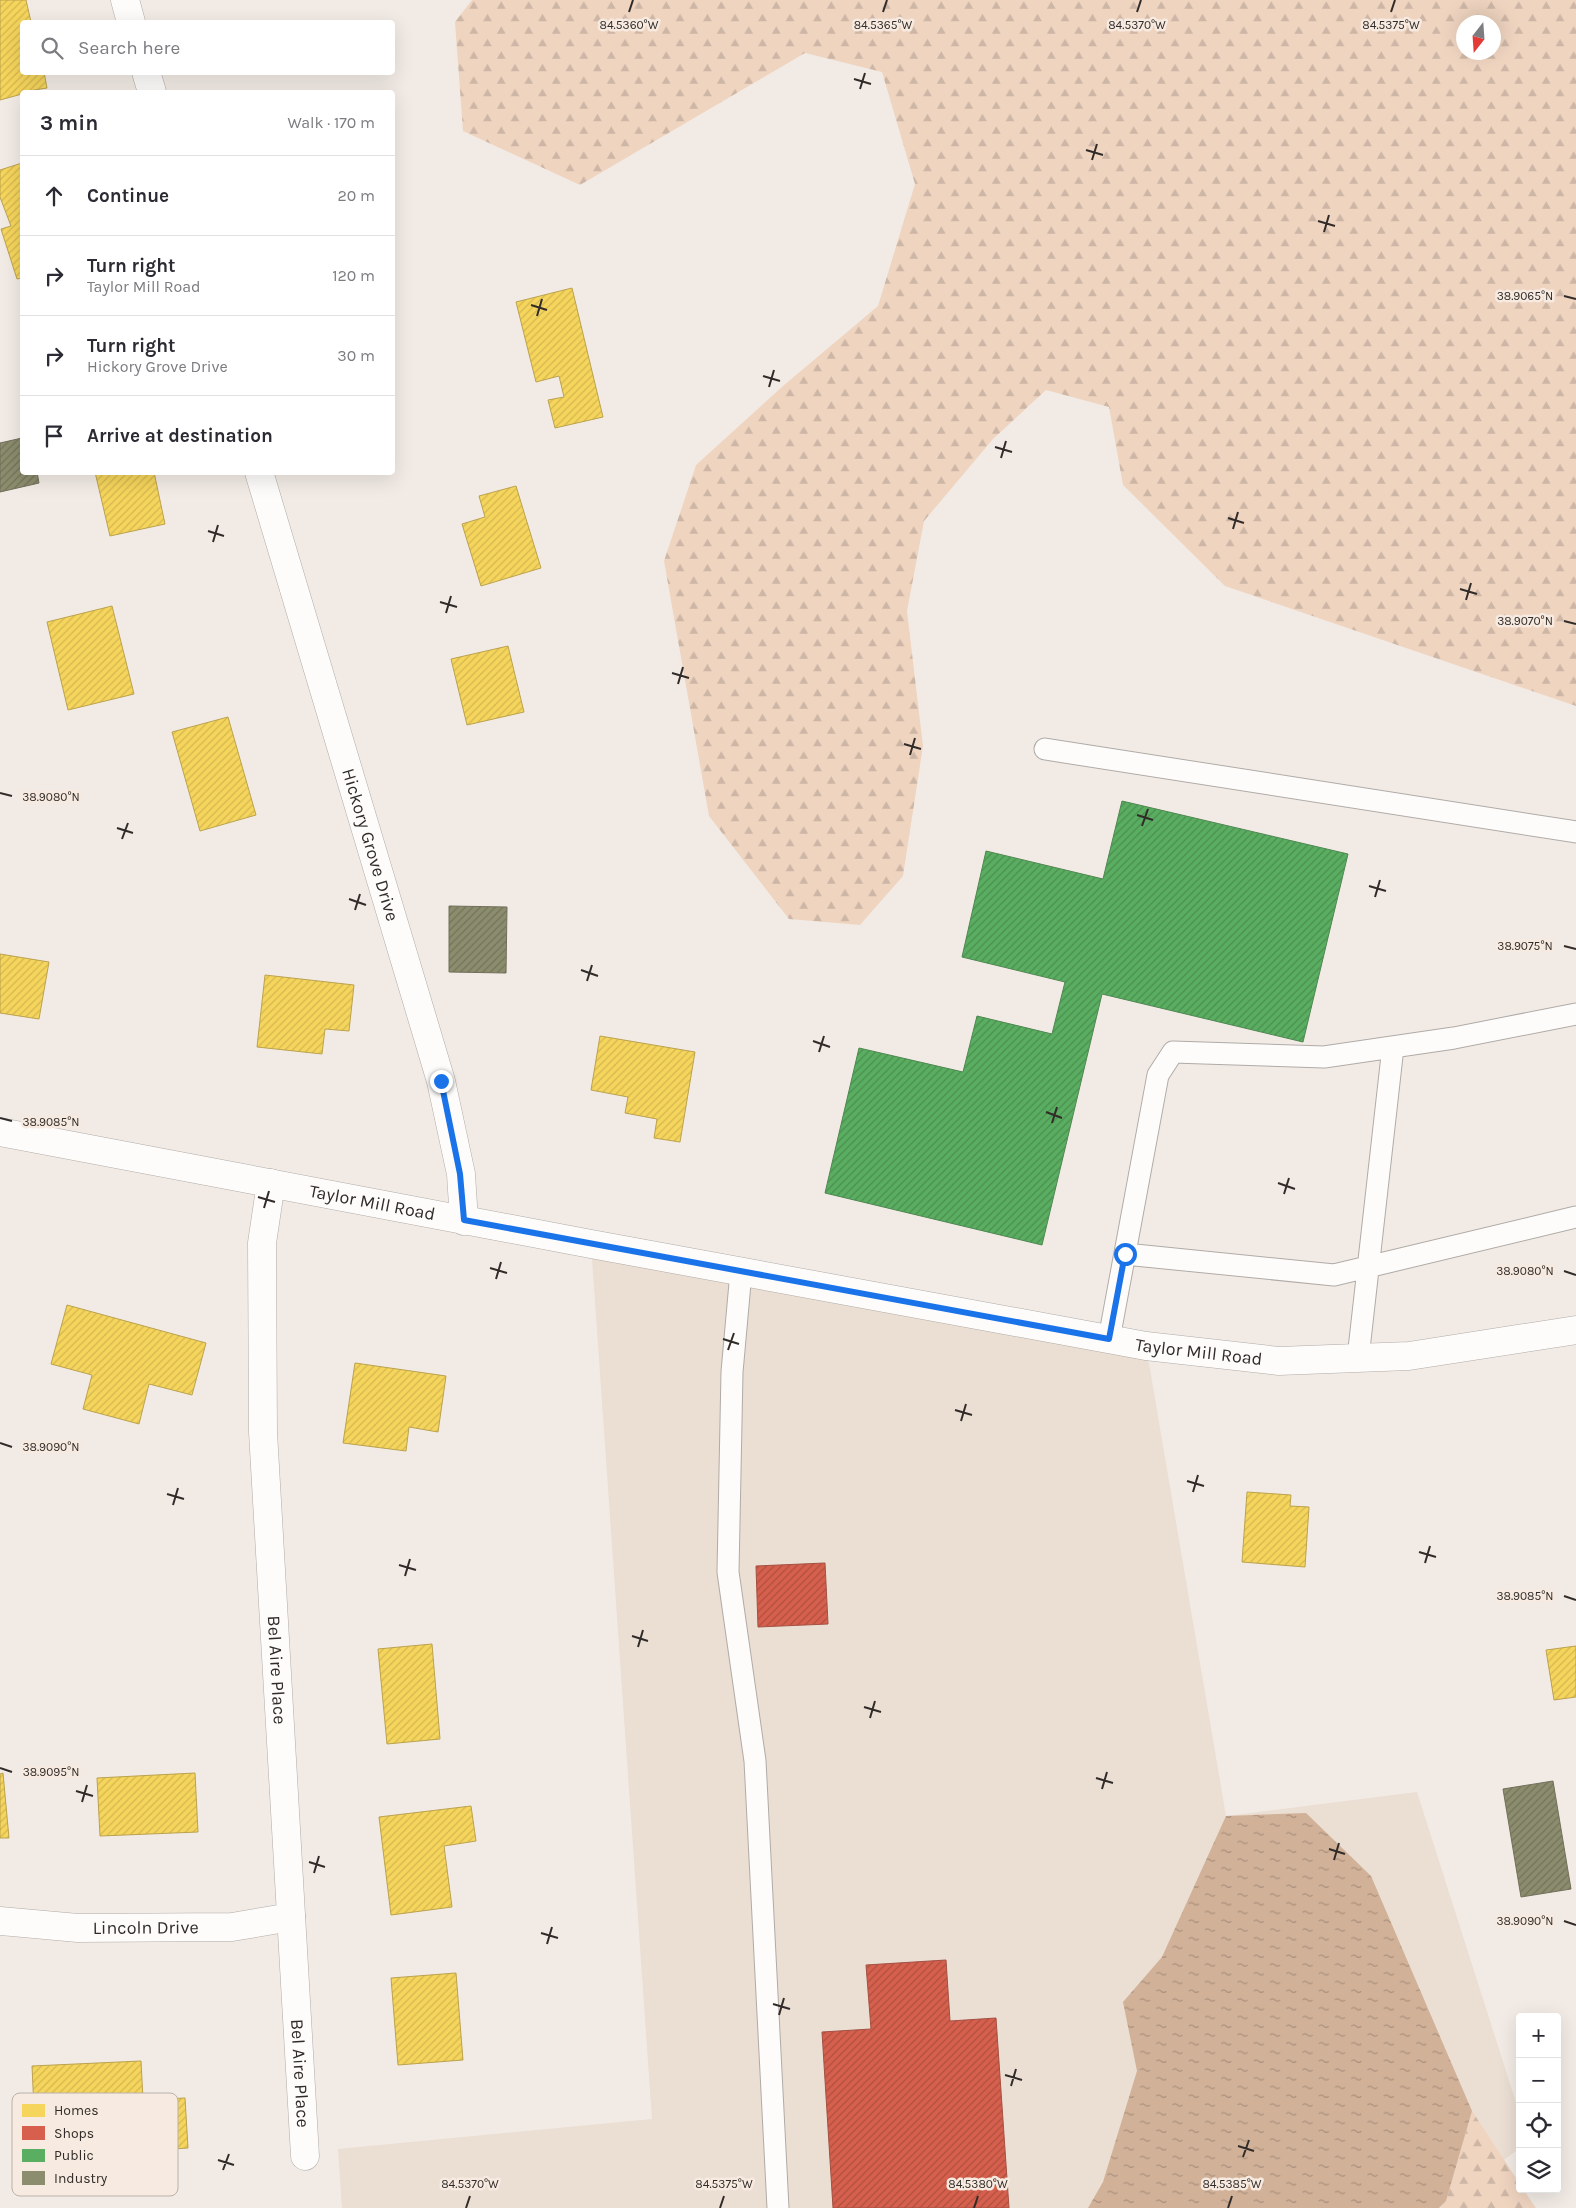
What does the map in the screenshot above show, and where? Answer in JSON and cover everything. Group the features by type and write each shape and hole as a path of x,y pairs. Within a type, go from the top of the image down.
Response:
{"street":[{"path":"125,0 131,20"},
{"path":"147,75 151,90"},
{"name":"Hickory Grove Drive","path":"260,475 441,1081 460,1174 464,1220"},
{"name":"Taylor Mill Road","path":"0,1132 741,1272 1146,1346 1279,1361 1409,1356 1576,1330"},
{"name":"Bel Aire Place","path":"271,1183 262,1243 263,1432 305,2156"},
{"name":"Lincoln Drive","path":"0,1922 78,1928 232,1927 291,1917"}],"lane":[{"path":"1045,749 1576,832"},
{"path":"1109,1339 1158,1075 1172,1052 1324,1057 1454,1038 1576,1014"},
{"path":"1358,1358 1393,1047"},
{"path":"1125,1254 1334,1275 1576,1217"},
{"path":"741,1272 732,1372 728,1572 755,1761 778,2208"}],"shaded area":[{"path":"591,1244 1146,1346 1226,1816 1417,1792 1516,2102 1516,2151 1439,2208 342,2208 338,2149 652,2119"}],"green space":[{"path":"472,0 1576,0 1576,706 1225,586 1123,485 1109,407 1046,390 993,439 924,521 907,611 923,746 903,876 860,925 789,919 709,816 664,561 696,465 783,386 878,306 915,184 882,72 805,53 580,185 463,131 455,22"},
{"path":"1472,2111 1516,2178 1516,2193 1526,2193 1536,2208 1440,2208 1446,2201"}],"water":[{"path":"1306,1813 1371,1876 1472,2111 1446,2201 1439,2208 1088,2208 1103,2182 1137,2071 1123,2002 1162,1957 1226,1816"}],"building: Homes":[{"path":"0,0 26,0 31,20 20,20 20,75 45,75 47,88 20,90 20,95 0,100"},
{"path":"20,164 20,278 17,279 1,229 11,226 0,197 0,170"},
{"path":"572,288 603,417 555,428 548,400 564,397 559,376 536,382 516,302"},
{"path":"96,475 155,475 165,524 110,536"},
{"path":"516,486 541,568 481,586 462,524 485,517 479,496"},
{"path":"112,606 134,694 68,710 47,622"},
{"path":"508,646 524,712 467,725 451,659"},
{"path":"228,717 256,815 200,831 172,732"},
{"path":"0,954 49,962 39,1019 0,1013"},
{"path":"265,975 354,985 349,1031 325,1029 322,1054 257,1047"},
{"path":"600,1036 695,1052 680,1142 654,1138 657,1119 625,1113 628,1097 591,1090"},
{"path":"67,1305 206,1343 192,1395 149,1384 139,1424 83,1409 92,1375 51,1364"},
{"path":"355,1363 446,1376 438,1432 409,1427 406,1451 343,1443"},
{"path":"1247,1492 1291,1495 1290,1506 1309,1507 1305,1567 1242,1562"},
{"path":"432,1644 440,1739 387,1744 378,1649"},
{"path":"1576,1646 1576,1697 1554,1700 1546,1650"},
{"path":"3,1773 9,1838 0,1838 0,1774"},
{"path":"195,1773 198,1832 100,1836 97,1778"},
{"path":"471,1806 476,1841 444,1846 452,1907 391,1915 379,1817"},
{"path":"456,1973 463,2060 398,2065 391,1978"},
{"path":"141,2061 143,2093 33,2093 32,2066"},
{"path":"178,2098 185,2098 188,2148 178,2149"}],"building: Shops":[{"path":"825,1563 828,1624 758,1627 756,1566"},
{"path":"946,1960 950,2021 996,2018 1009,2208 833,2208 822,2032 871,2029 866,1965"}],"building: Public":[{"path":"1122,801 1348,854 1303,1042 1102,994 1042,1245 825,1193 859,1048 963,1072 977,1016 1052,1034 1065,982 962,957 986,851 1103,879"}],"building: Industry":[{"path":"20,438 20,475 38,475 39,483 0,492 0,443"},
{"path":"449,906 507,907 506,973 449,972"},
{"path":"1553,1781 1571,1889 1521,1897 1503,1789"}],"route":[{"path":"441,1081 460,1174 464,1220 1109,1339 1125,1254"}]}
